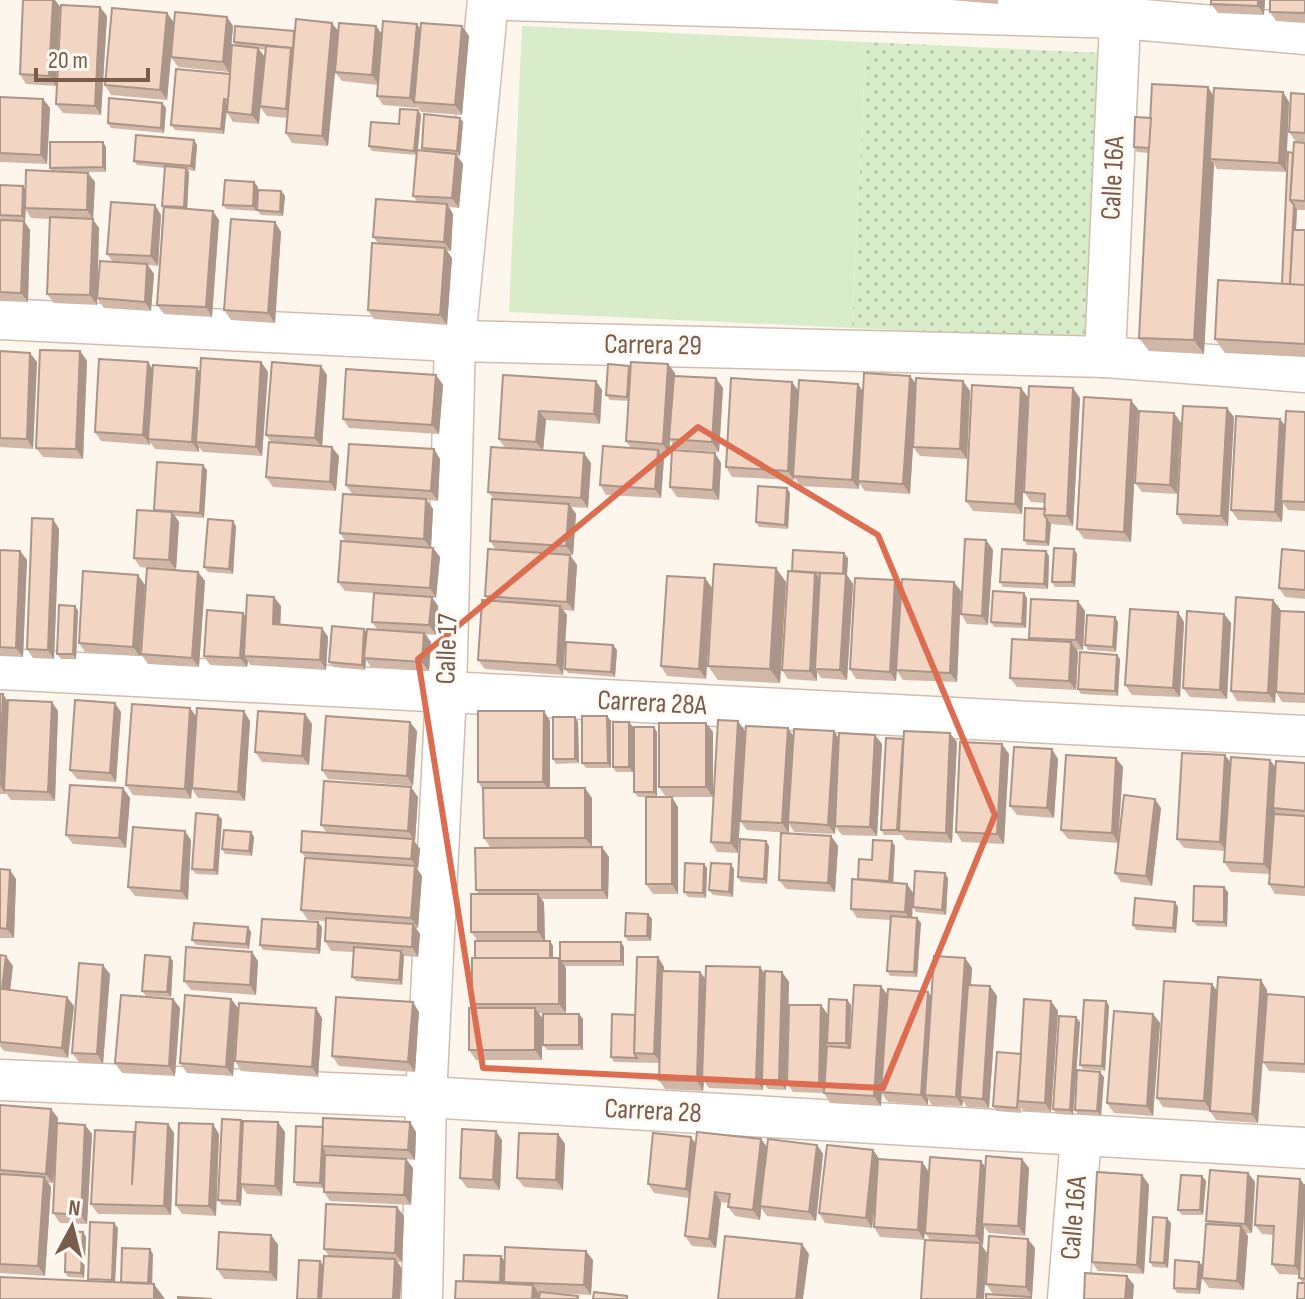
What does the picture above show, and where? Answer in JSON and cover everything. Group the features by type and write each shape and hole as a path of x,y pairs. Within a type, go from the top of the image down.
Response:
{"street":[{"name":"Calle 17","path":"422,1299 426,1097 446,692 455,341 488,0"},
{"path":"509,0 1121,9 1305,34"},
{"name":"Calle 16A","path":"1105,357 1121,9"},
{"name":"Carrera 29","path":"0,319 455,341 1105,357 1305,372"},
{"name":"Carrera 28A","path":"0,669 1305,736"},
{"name":"Carrera 28","path":"0,1080 426,1097 1305,1148"},
{"name":"Calle 16A","path":"1068,1299 1081,1137"}],"highlighted area":[{"path":"698,427 878,535 995,815 883,1088 483,1068 418,659"}],"green space":[{"path":"522,26 866,42 852,328 509,312"},
{"path":"866,42 1104,53 1091,339 852,328"}],"building":[{"path":"23,0 53,0 49,76 20,74"},
{"path":"1211,0 1258,0 1258,6 1211,4"},
{"path":"1270,0 1305,0 1305,13 1270,12"},
{"path":"61,5 100,7 95,106 56,104"},
{"path":"112,8 167,13 160,90 105,85"},
{"path":"175,12 227,17 223,62 171,57"},
{"path":"296,19 332,23 322,136 286,133"},
{"path":"383,21 417,24 410,98 377,96"},
{"path":"339,23 376,26 372,75 335,72"},
{"path":"421,23 462,26 455,105 414,102"},
{"path":"235,26 294,31 293,48 234,42"},
{"path":"232,45 258,48 252,115 227,112"},
{"path":"266,46 291,48 286,109 260,106"},
{"path":"176,69 230,74 221,129 171,125"},
{"path":"1152,84 1208,87 1194,340 1139,338"},
{"path":"1214,88 1283,92 1279,163 1210,159"},
{"path":"1291,93 1305,94 1305,133 1289,132"},
{"path":"0,97 43,99 41,155 0,153"},
{"path":"109,98 162,103 161,128 108,123"},
{"path":"400,109 418,110 414,151 369,146 371,122 399,124"},
{"path":"424,114 460,118 457,151 422,148"},
{"path":"1135,117 1151,118 1149,148 1134,147"},
{"path":"136,135 194,140 191,166 134,161"},
{"path":"50,142 103,142 103,167 50,168"},
{"path":"1294,142 1305,143 1305,201 1290,200"},
{"path":"417,150 456,154 452,198 413,196"},
{"path":"1288,152 1293,153 1290,200 1294,205 1290,285 1282,284"},
{"path":"165,166 186,168 184,207 162,206"},
{"path":"26,170 88,173 87,210 25,208"},
{"path":"225,180 254,182 253,206 223,205"},
{"path":"0,185 23,186 22,216 0,215"},
{"path":"258,190 281,191 280,212 257,210"},
{"path":"376,199 447,204 444,242 373,237"},
{"path":"111,202 155,205 151,256 107,254"},
{"path":"164,207 213,211 206,307 157,305"},
{"path":"50,217 93,219 90,295 47,294"},
{"path":"231,219 275,222 268,313 224,310"},
{"path":"0,220 24,221 21,293 0,292"},
{"path":"1293,230 1305,230 1305,285 1290,285"},
{"path":"372,243 445,248 440,315 368,310"},
{"path":"100,261 147,264 145,302 97,298"},
{"path":"1218,280 1305,285 1305,344 1215,339"},
{"path":"40,350 80,351 76,449 36,448"},
{"path":"0,351 30,353 27,439 0,438"},
{"path":"201,358 261,362 256,447 196,442"},
{"path":"99,359 148,362 143,435 95,432"},
{"path":"272,362 321,366 315,438 266,435"},
{"path":"631,362 668,364 663,444 626,441"},
{"path":"608,364 629,366 627,397 606,395"},
{"path":"153,365 197,368 192,442 148,439"},
{"path":"346,369 436,375 432,425 343,419"},
{"path":"864,373 910,376 903,484 858,481"},
{"path":"503,375 596,381 594,414 539,411 536,442 499,439"},
{"path":"674,376 716,378 712,442 669,439"},
{"path":"731,378 792,382 788,471 726,467"},
{"path":"916,378 963,381 960,449 913,447"},
{"path":"799,380 858,384 852,480 793,476"},
{"path":"972,385 1021,388 1015,504 966,501"},
{"path":"1029,386 1073,388 1067,516 1044,515 1045,494 1024,492"},
{"path":"1084,397 1131,400 1124,532 1077,529"},
{"path":"1183,406 1227,408 1221,516 1177,514"},
{"path":"1139,411 1174,413 1170,485 1135,483"},
{"path":"1286,411 1305,412 1305,502 1281,501"},
{"path":"1236,416 1280,419 1275,512 1231,510"},
{"path":"269,442 332,447 330,482 266,477"},
{"path":"349,444 434,449 431,491 346,485"},
{"path":"603,446 658,450 655,489 600,485"},
{"path":"491,447 584,453 581,498 488,492"},
{"path":"672,450 715,453 713,490 670,487"},
{"path":"157,462 203,465 200,513 154,510"},
{"path":"758,486 787,488 785,525 756,522"},
{"path":"343,494 426,499 424,539 340,533"},
{"path":"492,499 569,504 566,546 490,541"},
{"path":"1025,508 1045,509 1046,542 1024,540"},
{"path":"137,510 172,512 169,560 134,558"},
{"path":"32,518 53,519 48,650 27,649"},
{"path":"208,519 233,521 229,569 204,567"},
{"path":"965,539 986,540 982,616 961,614"},
{"path":"341,541 433,548 430,588 338,582"},
{"path":"1054,548 1074,549 1072,582 1052,582"},
{"path":"488,549 570,555 567,602 485,596"},
{"path":"1002,549 1046,551 1044,584 1000,582"},
{"path":"1282,549 1305,551 1305,590 1279,588"},
{"path":"0,550 20,551 16,648 0,647"},
{"path":"793,550 844,553 843,574 792,571"},
{"path":"714,564 776,568 770,669 708,666"},
{"path":"147,568 198,572 192,658 141,654"},
{"path":"83,571 138,575 133,647 79,643"},
{"path":"788,571 815,573 810,671 782,670"},
{"path":"820,573 846,574 840,670 815,669"},
{"path":"667,576 705,578 699,669 661,666"},
{"path":"855,578 895,580 890,672 850,669"},
{"path":"902,579 954,582 950,673 896,670"},
{"path":"993,591 1024,593 1022,624 991,622"},
{"path":"374,593 432,597 429,625 372,622"},
{"path":"247,595 274,597 273,624 322,628 320,660 244,656"},
{"path":"1236,597 1273,600 1268,693 1231,691"},
{"path":"1031,599 1078,601 1076,640 1029,638"},
{"path":"482,600 560,606 557,665 478,660"},
{"path":"59,605 75,606 73,654 57,654"},
{"path":"1130,609 1178,612 1173,688 1125,685"},
{"path":"207,610 243,613 240,658 204,656"},
{"path":"1187,611 1224,614 1220,690 1183,688"},
{"path":"1280,611 1305,612 1305,694 1276,692"},
{"path":"1087,615 1115,617 1113,647 1085,645"},
{"path":"332,626 364,629 362,665 329,662"},
{"path":"367,629 424,633 422,662 364,658"},
{"path":"1012,639 1071,642 1069,681 1010,678"},
{"path":"566,642 613,645 611,672 565,669"},
{"path":"1080,652 1117,655 1115,691 1078,689"},
{"path":"0,694 3,694 0,772"},
{"path":"8,700 52,702 48,792 4,790"},
{"path":"75,700 115,703 110,773 70,770"},
{"path":"132,704 190,708 185,789 126,785"},
{"path":"197,708 244,711 238,792 192,788"},
{"path":"258,711 305,714 302,756 255,752"},
{"path":"478,711 544,711 543,782 478,782"},
{"path":"326,716 410,722 407,776 322,770"},
{"path":"582,716 607,716 608,763 582,763"},
{"path":"553,717 575,717 575,759 553,759"},
{"path":"718,720 738,721 731,843 711,842"},
{"path":"613,722 629,722 629,767 613,767"},
{"path":"659,723 706,723 706,787 659,787"},
{"path":"746,726 788,728 782,823 740,821"},
{"path":"634,727 654,727 654,792 634,792"},
{"path":"794,729 834,731 828,825 788,822"},
{"path":"904,731 950,733 946,833 899,831"},
{"path":"839,733 875,735 870,827 835,826"},
{"path":"886,738 903,739 897,830 881,830"},
{"path":"960,742 1002,744 997,834 956,832"},
{"path":"1014,747 1052,749 1047,808 1010,806"},
{"path":"1182,753 1225,755 1220,842 1177,839"},
{"path":"1066,755 1116,758 1112,833 1061,830"},
{"path":"1231,757 1270,760 1264,864 1224,862"},
{"path":"1276,761 1305,763 1305,811 1273,808"},
{"path":"324,781 411,787 408,831 321,825"},
{"path":"70,785 123,788 119,838 66,835"},
{"path":"483,788 585,788 585,838 484,838"},
{"path":"1124,795 1155,799 1146,876 1115,873"},
{"path":"646,797 672,797 672,884 646,884"},
{"path":"196,813 218,815 214,870 192,869"},
{"path":"1274,814 1305,816 1305,887 1269,884"},
{"path":"133,827 185,831 181,891 128,887"},
{"path":"224,830 251,832 249,851 222,849"},
{"path":"302,831 413,839 411,859 301,852"},
{"path":"781,833 831,836 828,883 779,880"},
{"path":"740,839 766,841 764,879 738,877"},
{"path":"873,840 892,841 889,881 858,879 859,859 872,860"},
{"path":"602,847 602,890 476,890 475,848"},
{"path":"305,858 415,866 411,918 301,910"},
{"path":"685,863 704,864 703,893 684,892"},
{"path":"711,863 731,864 729,892 709,890"},
{"path":"0,869 10,870 7,929 0,928"},
{"path":"915,871 945,873 942,910 913,907"},
{"path":"852,879 907,884 905,912 851,909"},
{"path":"1194,886 1224,887 1224,922 1193,921"},
{"path":"471,894 538,894 538,932 471,932"},
{"path":"1135,898 1175,902 1173,928 1133,925"},
{"path":"626,913 648,914 647,936 625,936"},
{"path":"891,916 917,918 914,972 887,971"},
{"path":"326,918 413,924 412,947 325,941"},
{"path":"262,919 318,922 317,949 260,945"},
{"path":"194,923 248,927 246,944 192,940"},
{"path":"475,941 550,941 550,958 475,958"},
{"path":"560,942 621,942 621,961 560,961"},
{"path":"186,947 252,952 250,985 184,981"},
{"path":"354,947 401,951 399,980 352,977"},
{"path":"0,955 6,956 2,989 67,997 62,1048 0,1042"},
{"path":"145,955 170,957 167,992 142,991"},
{"path":"934,956 965,958 956,1097 925,1095"},
{"path":"637,957 658,957 654,1054 634,1053"},
{"path":"472,958 559,958 559,1004 472,1004"},
{"path":"79,963 103,965 97,1054 72,1053"},
{"path":"706,966 760,967 756,1080 702,1079"},
{"path":"662,971 700,972 697,1081 659,1080"},
{"path":"765,971 782,972 779,1080 762,1080"},
{"path":"1218,977 1261,980 1252,1114 1210,1111"},
{"path":"1164,981 1212,984 1204,1101 1157,1098"},
{"path":"854,985 881,986 874,1096 824,1093 827,1046 850,1048"},
{"path":"968,985 990,986 983,1099 960,1097"},
{"path":"888,989 928,992 921,1095 881,1092"},
{"path":"1267,994 1305,997 1305,1064 1262,1062"},
{"path":"121,995 173,999 169,1066 115,1063"},
{"path":"185,995 231,999 226,1067 180,1063"},
{"path":"336,997 413,1002 408,1062 332,1056"},
{"path":"829,999 847,1000 846,1043 827,1043"},
{"path":"1024,999 1051,1001 1045,1103 1018,1101"},
{"path":"1084,1000 1106,1001 1102,1066 1080,1065"},
{"path":"239,1003 316,1008 312,1067 235,1061"},
{"path":"789,1005 821,1005 819,1084 787,1082"},
{"path":"469,1008 535,1008 535,1050 469,1050"},
{"path":"1114,1011 1153,1014 1147,1106 1107,1103"},
{"path":"543,1014 579,1014 579,1045 543,1045"},
{"path":"612,1014 635,1015 634,1053 637,1058 611,1057"},
{"path":"1059,1016 1076,1017 1070,1110 1053,1109"},
{"path":"997,1052 1021,1054 1017,1108 993,1106"},
{"path":"1077,1070 1100,1072 1097,1111 1075,1110"},
{"path":"0,1105 51,1109 46,1174 0,1170"},
{"path":"323,1118 410,1122 408,1150 322,1146"},
{"path":"222,1119 241,1120 237,1201 218,1200"},
{"path":"243,1121 278,1122 275,1186 240,1184"},
{"path":"136,1122 168,1124 164,1206 91,1204 95,1130 134,1132 132,1185"},
{"path":"57,1123 85,1125 81,1215 53,1213"},
{"path":"179,1123 213,1124 209,1206 176,1205"},
{"path":"296,1126 323,1127 320,1183 294,1182"},
{"path":"462,1129 496,1131 493,1180 460,1178"},
{"path":"697,1132 761,1139 753,1210 728,1207 730,1194 715,1192 709,1239 685,1236"},
{"path":"519,1133 558,1134 556,1180 517,1178"},
{"path":"653,1133 691,1137 686,1189 648,1184"},
{"path":"768,1139 817,1145 809,1212 760,1206"},
{"path":"827,1145 873,1150 866,1218 819,1213"},
{"path":"325,1155 406,1159 404,1195 324,1192"},
{"path":"986,1156 1022,1159 1018,1226 982,1224"},
{"path":"930,1157 981,1161 976,1236 925,1233"},
{"path":"878,1159 922,1162 918,1230 874,1227"},
{"path":"1210,1170 1248,1173 1245,1224 1206,1221"},
{"path":"1097,1172 1142,1175 1137,1265 1092,1262"},
{"path":"0,1174 44,1177 38,1266 0,1264"},
{"path":"1181,1175 1202,1176 1200,1210 1178,1210"},
{"path":"1258,1176 1300,1179 1295,1266 1272,1264 1274,1226 1255,1225"},
{"path":"1305,1184 1305,1279 1299,1278"},
{"path":"326,1204 397,1207 395,1253 324,1249"},
{"path":"1153,1217 1167,1218 1164,1263 1150,1262"},
{"path":"90,1222 114,1223 112,1280 88,1279"},
{"path":"1206,1224 1241,1226 1237,1281 1202,1278"},
{"path":"66,1231 83,1232 81,1273 65,1272"},
{"path":"219,1232 271,1235 270,1272 217,1269"},
{"path":"725,1236 802,1244 796,1299 718,1299"},
{"path":"989,1236 1028,1239 1026,1287 986,1284"},
{"path":"925,1240 980,1243 977,1299 921,1299"},
{"path":"505,1247 586,1251 584,1285 504,1282"},
{"path":"122,1248 150,1249 148,1283 121,1282"},
{"path":"464,1255 501,1256 500,1282 463,1281"},
{"path":"324,1256 395,1259 393,1299 321,1299"},
{"path":"299,1260 320,1261 318,1299 297,1299"},
{"path":"1175,1260 1199,1262 1197,1289 1174,1288"},
{"path":"1085,1273 1127,1276 1125,1299 1084,1299"},
{"path":"0,1277 154,1284 154,1299 0,1299"},
{"path":"456,1281 533,1285 532,1299 455,1299"},
{"path":"1298,1283 1305,1283 1305,1299 1297,1299"},
{"path":"540,1292 578,1296 577,1299 539,1299"},
{"path":"594,1292 627,1296 627,1299 593,1299"},
{"path":"986,1294 1031,1297 1031,1299 986,1299"}]}
